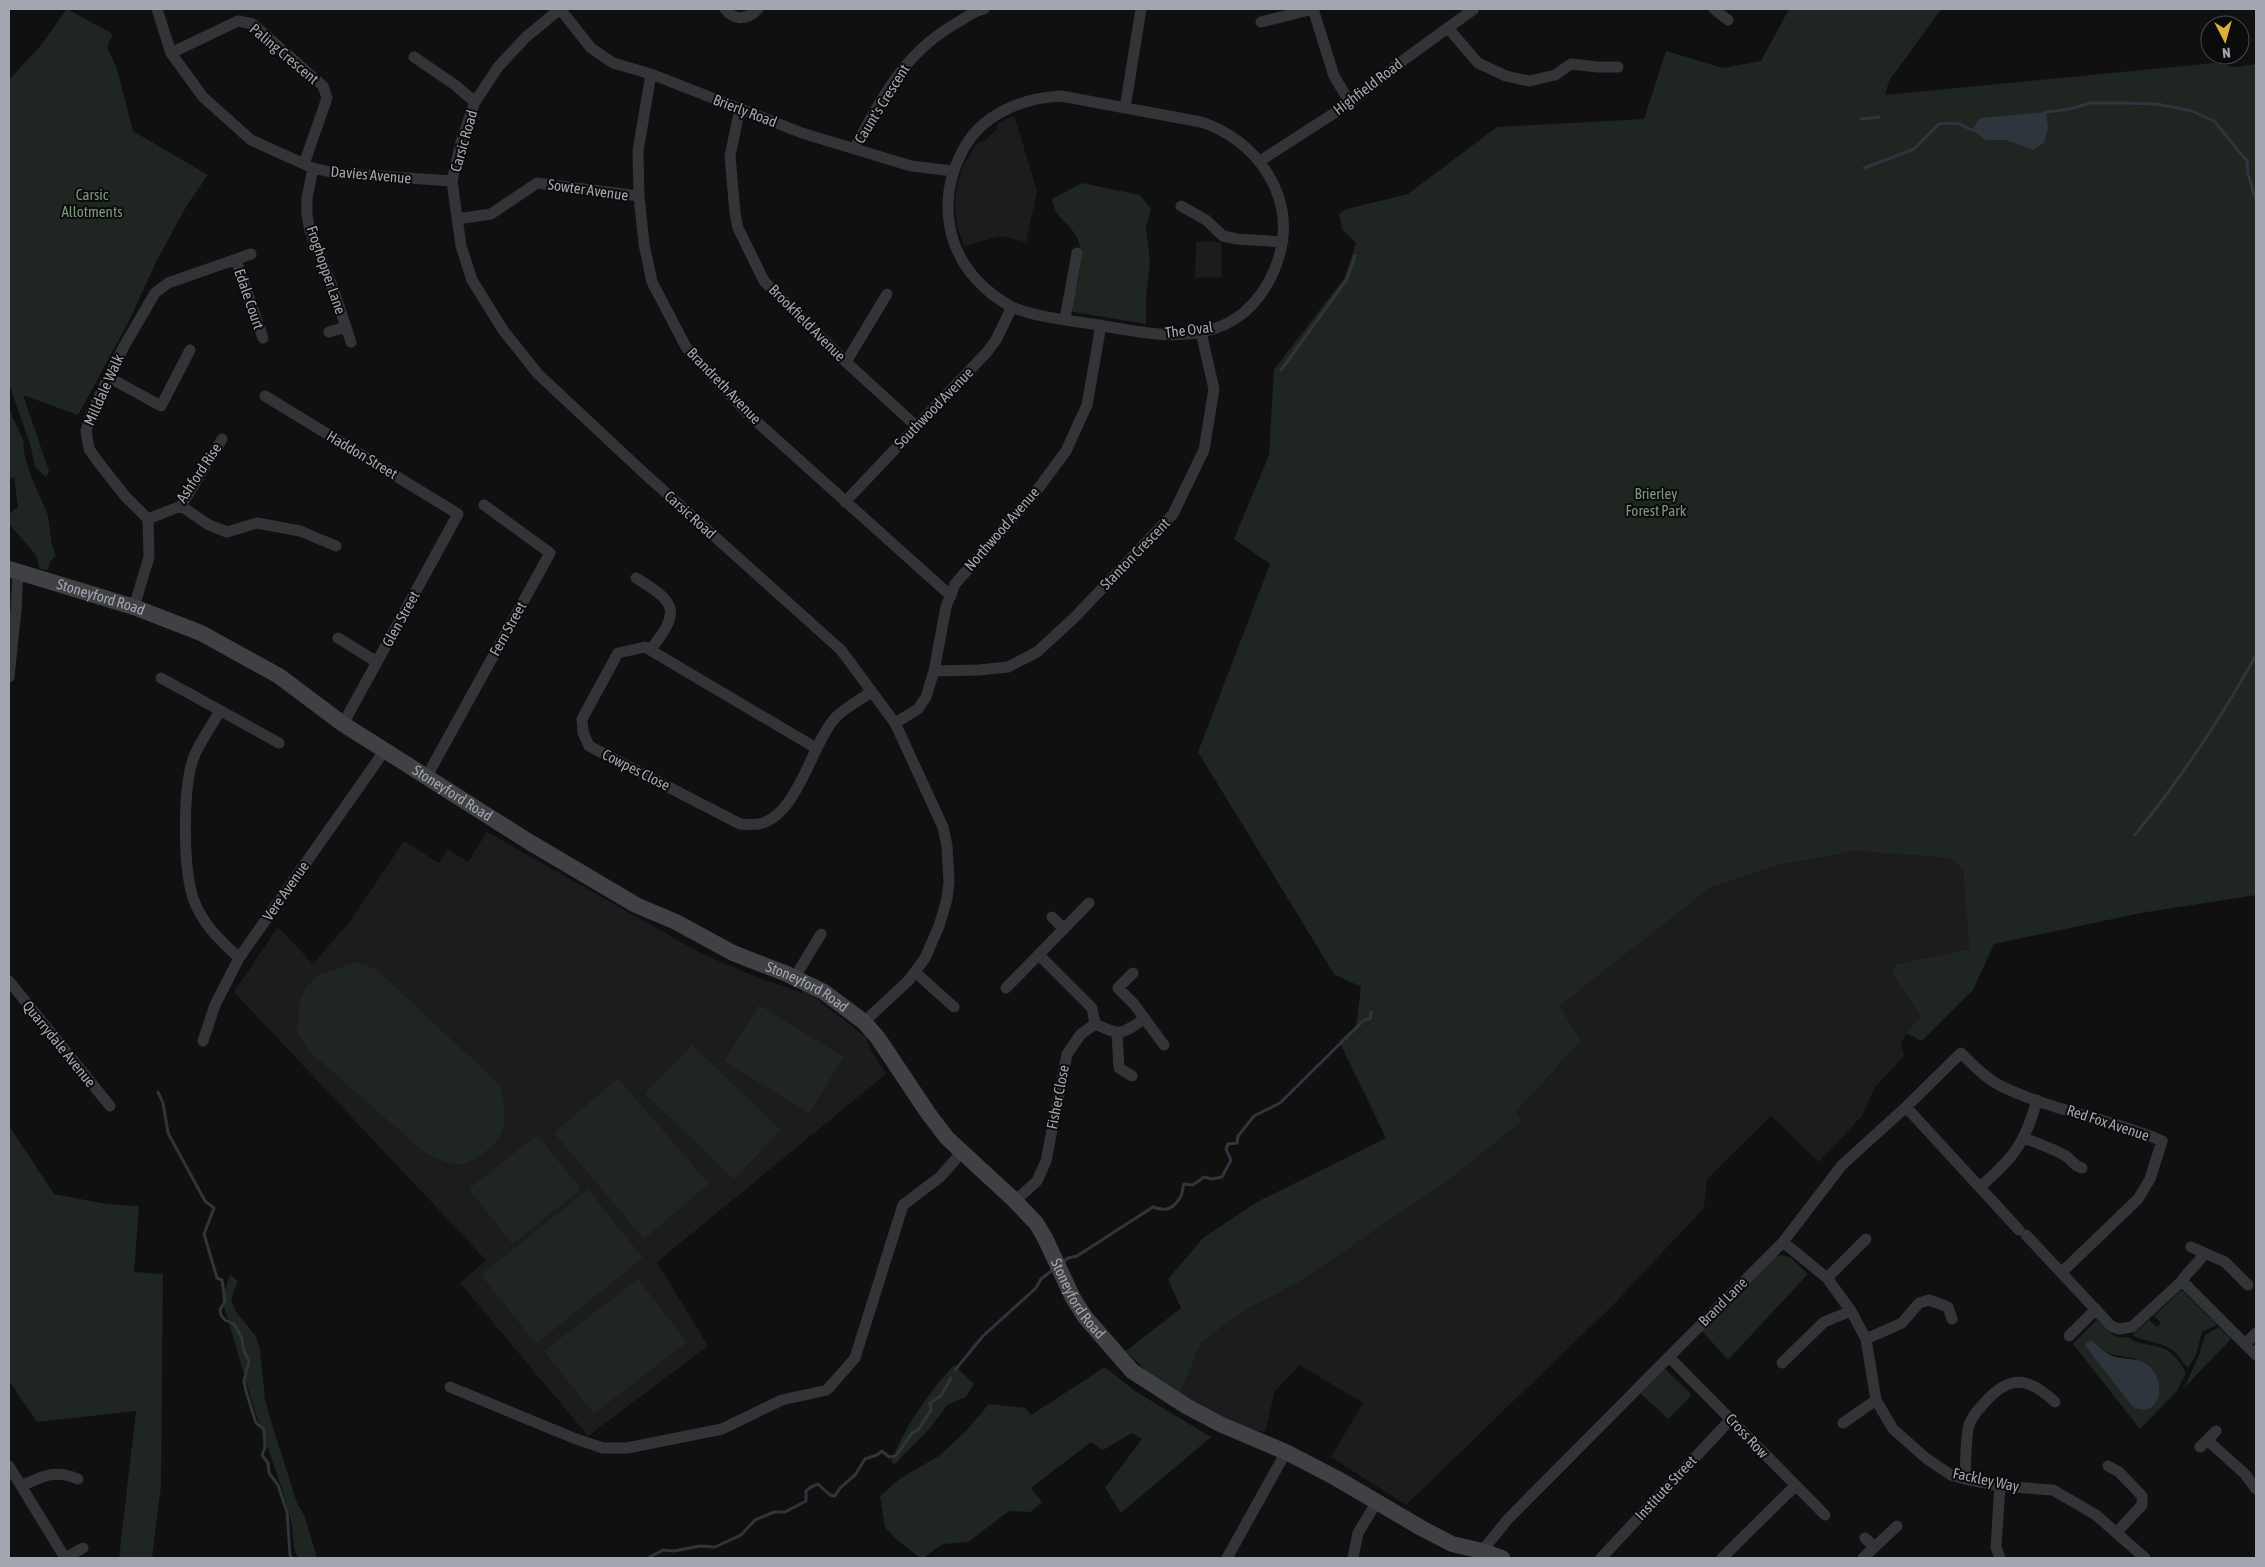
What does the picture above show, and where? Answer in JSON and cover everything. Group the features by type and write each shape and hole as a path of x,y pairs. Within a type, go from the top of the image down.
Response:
{"main road":[{"name":"Stoneyford Road","path":"13,570 134,606 200,633 279,676 343,724 636,905 676,922 734,953 795,977 824,992 864,1022 878,1038 928,1113 962,1152 1016,1201 1036,1224 1056,1258 1072,1298 1085,1317 1132,1371 1186,1406 1244,1435 1286,1452 1452,1544 1481,1554 1502,1558"}],"street":[{"name":"Davies Avenue","path":"157,9 171,53 204,97 251,140 308,166 335,173 452,181"},
{"name":"Brierly Road","path":"560,9 591,48 613,63 651,74 802,133 911,166 953,171"},
{"name":"Carsic Road","path":"560,9 526,37 498,67 475,102 459,148 452,181 462,246 472,280 503,330 538,374 645,474 841,650 870,692 896,723 943,826 949,864 947,899 933,944 915,972 864,1022"},
{"path":"725,9 732,16 742,18 753,14 758,9"},
{"name":"Caunt's Crescent","path":"854,149 880,101 905,64 941,31 984,9"},
{"path":"1125,108 1141,9"},
{"path":"1260,22 1313,9 1334,76 1350,102"},
{"name":"Highfield Road","path":"1260,161 1350,102 1405,58 1474,9"},
{"path":"1714,9 1728,20"},
{"name":"Paling Crescent","path":"171,53 238,21 253,24 323,86 327,98 308,166"},
{"path":"1448,28 1478,63 1506,76 1529,81 1555,75 1571,64 1618,67"},
{"path":"414,56 455,85 475,102"},
{"name":"Brandreth Avenue","path":"651,74 638,151 639,196 644,244 652,282 686,347 747,413 951,596"},
{"name":"The Oval","path":"1061,96 1185,118 1220,128 1234,136 1260,161 1277,194 1282,218 1283,242 1271,277 1251,307 1224,325 1201,332 1177,335 1156,334 1101,326 1012,307 997,298 977,280 962,262 953,245 947,217 948,201 953,171 965,146 981,127 999,113 1028,100 1061,96"},
{"name":"Brookfield Avenue","path":"740,108 730,156 732,189 738,228 764,281 846,362 916,426"},
{"name":"Froghopper Lane","path":"308,166 307,215 310,231 350,342"},
{"name":"Sowter Avenue","path":"457,219 491,214 537,183 639,196"},
{"path":"1181,206 1206,220 1223,236 1237,239 1283,242"},
{"path":"1065,319 1077,253"},
{"name":"Milldale Walk","path":"148,519 125,496 89,449 86,431 89,422 123,348 157,291 168,283 251,254"},
{"name":"Edale Court","path":"236,260 263,338"},
{"path":"846,362 879,311 887,294"},
{"name":"Southwood Avenue","path":"845,502 987,352 996,340 1012,307"},
{"name":"Northwood Avenue","path":"896,723 918,709 926,697 934,670 946,607 955,584 1035,493 1066,451 1087,405 1101,326"},
{"path":"329,332 346,327"},
{"name":"Stanton Crescent","path":"934,670 979,670 1008,667 1037,652 1074,618 1173,514 1204,450 1214,390 1201,332"},
{"path":"110,378 161,406 190,350"},
{"name":"Haddon Street","path":"265,396 458,514"},
{"name":"Ashford Rise","path":"148,519 181,506 222,439"},
{"name":"Fern Street","path":"427,776 550,553 484,505"},
{"path":"181,506 209,525 227,532 257,523 300,531 336,546"},
{"name":"Glen Street","path":"343,724 458,514"},
{"path":"134,606 149,557 148,519"},
{"path":"9,677 16,610 13,570"},
{"path":"636,578 660,593 668,602 671,612 669,622 650,650 816,748"},
{"path":"338,638 377,662"},
{"name":"Cowpes Close","path":"650,650 645,647 618,653 582,719 582,732 589,746 740,824 759,824 770,819 788,804 816,748 836,717 870,692"},
{"path":"161,678 279,743"},
{"path":"220,711 195,754 186,796 186,856 193,898 212,934 239,958"},
{"name":"Vere Avenue","path":"203,1041 215,1005 239,958 385,750"},
{"path":"1006,988 1089,902"},
{"path":"1052,917 1064,928"},
{"path":"795,977 821,934"},
{"path":"1039,955 1092,1008 1095,1024 1116,1033 1124,1033 1144,1019"},
{"path":"915,972 954,1007"},
{"path":"1133,972 1118,988 1164,1044"},
{"name":"Quarrydale Avenue","path":"9,981 110,1106"},
{"name":"Fisher Close","path":"1016,1201 1037,1181 1044,1167 1067,1054 1081,1034 1095,1024"},
{"path":"1116,1033 1119,1068 1132,1076"},
{"name":"Red Fox Avenue","path":"1961,1053 1978,1070 1998,1084 2036,1100 2135,1130 2162,1141 2150,1179 2138,1199 2062,1272"},
{"name":"Brand Lane","path":"1481,1554 1508,1519 1783,1242 1842,1165 1906,1107 1961,1053"},
{"path":"1980,1187 2009,1161 2024,1138 2031,1122 2036,1100"},
{"path":"1906,1107 2022,1232 2115,1328 2128,1329 2182,1281 2201,1259 2204,1252"},
{"path":"2024,1138 2057,1151 2068,1158 2074,1165 2082,1168"},
{"path":"450,1387 576,1439 603,1448 627,1448 722,1429 782,1400 827,1390 855,1358 903,1205 940,1177 962,1152"},
{"path":"1827,1278 1866,1239"},
{"name":"Fackley Way","path":"1783,1242 1827,1278 1851,1311 1866,1339 1876,1400 1894,1428 1927,1460 1951,1475 1965,1479 2000,1486 2053,1490 2096,1515 2145,1558"},
{"path":"2191,1247 2225,1262 2248,1285"},
{"path":"2182,1281 2256,1355"},
{"path":"1866,1339 1902,1323 1919,1303 1929,1300 1948,1307 1952,1319"},
{"path":"2069,1336 2096,1309"},
{"path":"1782,1363 1824,1322 1851,1311"},
{"path":"2245,1344 2256,1333"},
{"name":"Cross Row","path":"1669,1357 1795,1486 1825,1514"},
{"path":"1965,1479 1969,1426 1975,1414 1996,1391 2011,1382 2029,1384 2039,1388 2055,1402"},
{"path":"1842,1423 1876,1400"},
{"name":"Institute Street","path":"1601,1558 1731,1419"},
{"path":"2216,1431 2203,1444 2245,1474 2256,1489"},
{"path":"1227,1558 1286,1452"},
{"path":"9,1466 65,1558 83,1548"},
{"path":"2108,1466 2120,1472 2142,1496 2142,1505 2117,1532"},
{"path":"21,1486 51,1473 75,1474"},
{"path":"1722,1558 1795,1486"},
{"path":"2000,1486 1996,1547 2000,1558"},
{"path":"1353,1558 1358,1533 1376,1503"},
{"path":"1863,1558 1893,1529"},
{"path":"1865,1538 1874,1547"}],"shaded area":[{"path":"2046,112 2048,129 2044,143 2033,150 2006,140 1986,140 1972,130 1980,118"},
{"path":"1014,115 1037,191 1026,242 1001,236 964,246 957,226 955,203 962,168 976,144 983,142 997,129 997,124"},
{"path":"1196,242 1221,242 1222,277 1195,278"},
{"path":"487,832 702,954 754,976 802,993 804,989 866,1037 870,1048 886,1074 657,1262 708,1346 588,1436 460,1283 486,1260 234,992 278,927 313,964 351,920 404,841 439,863 448,849 468,862"},
{"path":"1857,851 1949,858 1963,870 1969,949 1896,964 1891,971 1921,1016 1906,1033 1901,1044 1904,1056 1874,1088 1862,1116 1819,1162 1771,1116 1707,1179 1704,1208 1612,1306 1406,1505 1331,1457 1363,1403 1300,1365 1275,1391 1265,1432 1252,1430 1179,1397 1201,1343 1242,1312 1301,1281 1453,1177 1522,1121 1516,1112 1581,1041 1560,1006 1710,888 1779,865"},
{"path":"2091,1341 2110,1355 2141,1361 2150,1367 2156,1374 2159,1382 2158,1398 2155,1404 2142,1410 2133,1407 2085,1346 2087,1342"}],"green space":[{"name":"Carsic Allotments","path":"67,9 113,34 107,47 117,69 133,131 208,175 187,205 157,260 128,323 78,415 23,395 49,471 46,477 35,467 31,447 9,384 9,80 42,44"},
{"name":"Brierley Forest Park","path":"1789,9 1941,9 1889,81 1885,95 2200,64 2234,67 2256,64 2256,895 2141,913 1994,944 1973,990 1922,1041 1906,1033 1921,1016 1891,972 1896,964 1969,949 1963,870 1949,858 1856,851 1779,865 1710,888 1560,1006 1581,1041 1516,1112 1522,1121 1453,1177 1301,1281 1242,1312 1201,1343 1179,1397 1148,1373 1126,1351 1181,1308 1168,1279 1203,1238 1257,1202 1386,1138 1339,1041 1356,1026 1361,987 1334,974 1198,752 1270,564 1234,539 1269,455 1274,370 1345,277 1356,243 1342,229 1339,214 1347,209 1408,194 1497,127 1644,119 1666,51 1723,68 1761,61"},
{"path":"1082,183 1140,195 1151,209 1146,227 1150,263 1146,295 1146,324 1071,310 1080,271 1081,252 1075,234 1058,215 1052,199"},
{"path":"9,409 23,439 25,457 48,515 52,545 56,556 50,561 48,570 40,569 36,555 9,524 9,514 18,507 14,477 9,480"},
{"path":"356,962 376,969 500,1085 505,1112 502,1129 499,1137 493,1144 478,1157 462,1164 453,1164 425,1153 310,1052 297,1032 300,999 308,985 318,975"},
{"path":"759,1005 844,1057 809,1113 724,1061"},
{"path":"692,1045 781,1130 734,1179 645,1094"},
{"path":"618,1078 709,1184 644,1239 554,1133"},
{"path":"9,1126 54,1194 106,1204 139,1206 134,1272 163,1274 161,1486 152,1558 119,1558 136,1411 37,1422 9,1381"},
{"path":"537,1135 581,1189 512,1244 469,1189"},
{"path":"588,1189 643,1258 536,1344 481,1275"},
{"path":"1783,1255 1791,1258 1808,1274 1728,1360 1701,1330 1774,1257"},
{"path":"230,1274 238,1282 231,1299 236,1312 255,1335 260,1349 265,1399 271,1421 297,1503 305,1517 317,1558 298,1558 294,1549 292,1525 283,1492 252,1402 222,1299"},
{"path":"638,1279 687,1342 594,1414 544,1351"},
{"path":"2180,1291 2183,1291 2217,1325 2202,1332 2196,1355 2188,1368 2172,1350 2132,1335 2149,1320 2157,1327 2161,1323 2154,1316"},
{"path":"2097,1320 2114,1335 2123,1338 2128,1337 2139,1343 2167,1350 2176,1358 2186,1373 2177,1391 2140,1429 2073,1344","holes":["2087,1342 2099,1346 2110,1354 2136,1359 2133,1406 2085,1346"]},
{"path":"2219,1327 2231,1339 2184,1388 2199,1355 2205,1335"},
{"path":"954,1365 974,1384 966,1397 947,1405 931,1427 895,1464 891,1461 910,1423 927,1398"},
{"path":"1105,1367 1135,1391 1211,1437 1121,1513 1105,1488 1142,1439 1132,1433 1103,1450 1091,1442 1031,1488 1042,1502 1031,1512 1009,1511 968,1542 943,1544 923,1558 920,1558 896,1539 885,1527 880,1496 902,1477 939,1456 966,1431 989,1404 1025,1408 1031,1415"},
{"path":"1664,1368 1690,1393 1690,1397 1668,1419 1640,1393"}],"waterway":[{"path":"2046,112 2070,109 2090,103 2157,104 2192,111 2214,121 2247,161 2248,174 2256,200"},
{"path":"1861,119 1879,117"},
{"path":"1864,168 1914,149 1939,124 1957,123 1972,130"},
{"path":"1281,370 1347,279 1355,256"},
{"path":"2135,835 2200,748 2256,655"},
{"path":"1063,1262 1068,1258 1077,1256 1153,1207 1162,1209 1172,1207 1181,1196 1184,1184 1193,1185 1204,1177 1212,1179 1222,1177 1231,1160 1226,1149 1228,1144 1237,1143 1238,1136 1254,1116 1280,1103 1364,1020 1370,1019 1371,1012"},
{"path":"158,1092 163,1103 168,1133 205,1201 214,1208 204,1234 217,1278 222,1280 225,1301 220,1310 221,1315 225,1320 234,1324 242,1338 243,1348 249,1362 244,1381 246,1391 256,1423 264,1429 265,1448 262,1455 268,1463 269,1473 278,1485 287,1512 290,1555 292,1558"},
{"path":"955,1370 983,1336 1036,1288 1041,1279 1054,1269"},
{"path":"648,1558 663,1550 674,1551 700,1546 715,1547 741,1535 755,1520 774,1512 785,1512 806,1501 806,1491 818,1484 830,1495 835,1496 840,1488 855,1475 865,1459 882,1451 889,1457 896,1456 912,1433 918,1430 931,1410 930,1403 941,1396 951,1378"}]}
